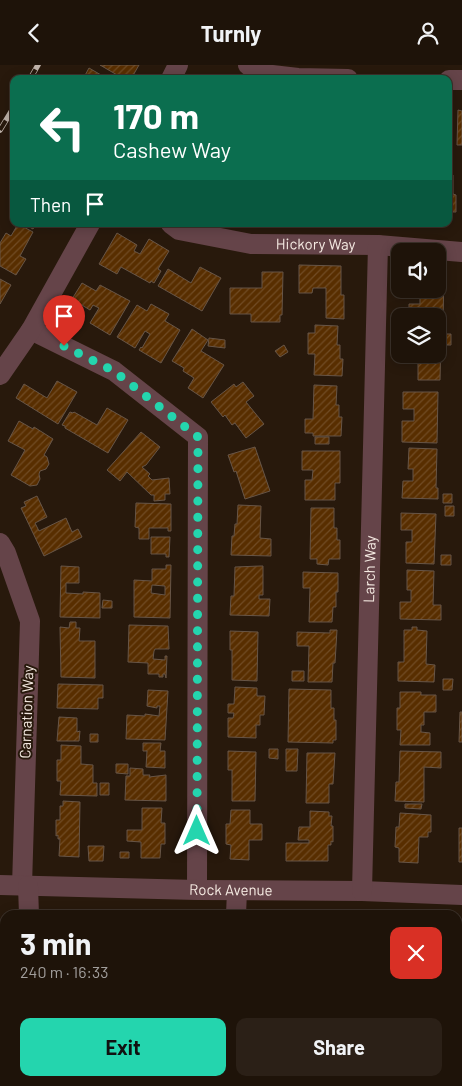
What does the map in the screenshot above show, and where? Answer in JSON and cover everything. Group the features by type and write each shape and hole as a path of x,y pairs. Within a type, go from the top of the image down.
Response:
{"street":[{"path":"248,65 264,74 272,75"},
{"path":"0,375 31,330 88,227"},
{"name":"Hickory Way","path":"174,227 179,230 251,244 378,245 462,251"},
{"name":"Larch Way","path":"362,891 378,245"},
{"path":"31,330 114,371 198,437 197,891"},
{"name":"Carnation Way","path":"0,543 6,553 30,621 25,886 28,910"},
{"name":"Rock Avenue","path":"0,885 197,891 362,891 462,895"},
{"path":"236,910 237,891"}],"building":[{"path":"100,65 139,65 133,75 117,75"},
{"path":"89,68 101,75 85,75"},
{"path":"458,110 462,111 462,145 457,145"},
{"path":"452,175 453,194 456,195 456,212 452,212"},
{"path":"16,227 24,227 33,232 20,256 26,259 16,275 0,266 0,243 6,233 11,236"},
{"path":"117,233 137,245 134,251 140,254 149,239 169,251 158,269 161,271 154,283 151,281 150,283 121,267 117,274 99,264"},
{"path":"299,265 341,266 341,295 344,295 344,319 326,318 326,288 313,288 312,293 299,293"},
{"path":"200,267 221,278 202,311 158,286 168,269 191,283"},
{"path":"262,272 283,272 282,315 280,315 280,322 251,322 251,314 230,314 230,288 262,288"},
{"path":"0,279 11,285 0,304"},
{"path":"82,283 96,291 100,285 130,301 110,335 90,323 99,308 93,305 90,310 72,299"},
{"path":"420,298 443,298 443,308 409,308 409,304 420,304"},
{"path":"151,304 169,314 165,321 180,330 161,363 139,350 150,334 145,331 135,348 117,337 137,305 147,311"},
{"path":"315,325 338,326 337,345 340,345 340,359 343,359 342,376 314,375 315,354 308,354 308,333 315,333"},
{"path":"192,329 208,340 201,351 224,365 203,398 188,388 194,378 183,371 184,368 172,361"},
{"path":"446,334 451,334 451,345 446,345"},
{"path":"209,338 225,340 225,348 208,346"},
{"path":"284,345 288,352 280,357 275,351"},
{"path":"418,363 440,363 440,380 418,380"},
{"path":"57,381 77,392 58,424 16,398 24,384 47,398"},
{"path":"243,382 254,396 246,402 264,424 246,438 235,423 232,425 225,415 223,417 211,402 234,384 236,387"},
{"path":"314,385 337,386 336,405 339,405 339,417 342,417 341,436 313,436 313,433 305,433 305,419 313,419"},
{"path":"403,392 438,392 437,443 402,442 402,421 414,421 414,409 403,409"},
{"path":"107,408 128,420 108,453 62,425 70,412 74,412 97,425"},
{"path":"19,421 33,429 34,427 53,439 44,455 47,457 49,464 46,469 40,471 40,479 37,485 30,486 11,475 25,450 8,441"},
{"path":"141,432 160,447 146,465 142,467 150,474 148,476 152,480 169,478 170,494 165,494 165,500 154,501 154,495 151,495 127,472 120,481 107,470"},
{"path":"315,437 329,437 329,444 315,444"},
{"path":"255,447 270,491 245,499 236,471 234,472 228,455"},
{"path":"409,448 437,449 436,488 438,488 438,499 402,498 403,481 413,481 413,469 408,469"},
{"path":"302,451 340,451 340,483 335,483 335,500 305,500 305,480 312,480 313,470 302,470"},
{"path":"443,494 452,494 452,503 443,503"},
{"path":"37,496 47,517 35,523 39,531 66,518 72,532 78,529 82,537 44,556 21,508 26,506 24,502"},
{"path":"136,503 171,504 171,531 168,531 168,528 149,528 149,539 139,539 139,528 135,527"},
{"path":"238,505 261,506 260,538 271,539 271,556 231,555 232,536 234,536 235,524 237,524"},
{"path":"445,506 454,506 454,516 445,516"},
{"path":"311,508 334,508 334,528 337,528 337,540 340,540 340,559 329,559 328,565 317,564 317,559 310,559"},
{"path":"401,513 436,514 434,564 406,563 406,542 412,542 412,530 401,530"},
{"path":"151,537 170,537 169,557 166,557 166,554 151,554"},
{"path":"441,555 451,555 451,565 441,565"},
{"path":"166,565 171,565 170,618 134,617 134,580 152,581 152,569 166,569","holes":["152,585 165,586 165,595 151,593"]},
{"path":"61,566 79,567 79,583 66,583 66,593 100,593 100,618 60,617"},
{"path":"263,566 263,595 259,595 259,599 270,599 269,616 230,615 231,596 234,596 235,567"},
{"path":"407,570 434,571 433,605 441,605 441,620 400,619 400,602 411,602 411,590 407,590"},
{"path":"303,572 338,573 338,592 336,592 336,607 333,607 332,622 309,622 310,588 303,588"},
{"path":"103,600 112,601 112,608 102,608"},
{"path":"70,622 76,622 76,628 80,628 79,641 95,641 95,678 61,677 60,627 69,628"},
{"path":"129,625 168,626 169,649 155,649 153,659 165,660 165,656 167,656 166,678 165,674 163,674 163,677 159,677 159,674 148,674 148,663 128,662"},
{"path":"412,627 417,627 417,630 427,631 426,664 435,665 434,682 398,681 398,662 404,662 404,630 412,630"},
{"path":"330,630 337,630 332,682 308,682 309,646 297,646 297,632 330,633"},
{"path":"230,631 258,632 257,681 232,680"},
{"path":"292,671 304,671 304,681 292,681"},
{"path":"443,679 453,679 452,690 443,690"},
{"path":"58,684 103,685 103,698 98,698 98,709 57,708"},
{"path":"235,687 257,688 257,696 265,696 264,715 260,715 260,725 256,725 256,738 228,737 228,718 233,718 234,713 228,713 228,704 234,704"},
{"path":"289,689 331,690 331,708 334,708 334,720 336,720 336,740 333,740 333,743 288,742"},
{"path":"148,690 168,691 165,740 126,739 127,715 145,716 145,714 159,716 160,706 157,706 157,708 147,706"},
{"path":"400,692 421,692 421,695 436,695 436,712 424,712 424,725 421,725 421,732 430,733 430,745 400,745 401,730 397,730 397,708 400,708"},
{"path":"460,712 462,712 462,742 459,742"},
{"path":"59,717 77,718 77,732 80,731 79,741 57,741"},
{"path":"90,734 98,734 98,742 90,742"},
{"path":"143,743 161,743 160,751 165,751 165,768 146,767 147,751 143,751"},
{"path":"61,745 81,746 81,764 93,765 93,783 97,783 97,796 60,795 61,781 57,781 57,760 61,760"},
{"path":"269,749 278,749 278,759 269,758"},
{"path":"286,749 298,749 297,771 286,771"},
{"path":"228,751 256,752 255,801 232,801 232,770 228,770"},
{"path":"400,751 441,752 441,768 424,767 424,802 395,801 396,782 399,782"},
{"path":"307,753 335,753 333,784 329,784 329,803 306,803"},
{"path":"116,764 128,764 128,774 116,773"},
{"path":"130,768 143,769 143,775 150,775 149,777 166,775 166,801 125,800 126,776 130,776"},
{"path":"100,783 109,783 109,795 100,795"},
{"path":"63,801 80,802 79,857 59,856 60,839 58,839 58,835 56,836 56,820 60,820 60,806 63,806"},
{"path":"405,804 422,804 421,809 405,808"},
{"path":"142,808 162,808 161,823 165,823 165,844 161,844 160,858 141,858 141,842 127,841 127,830 142,830"},
{"path":"231,810 250,810 250,824 262,824 262,840 249,840 249,860 230,859 231,845 226,844 226,824 230,824"},
{"path":"310,811 329,812 329,816 332,816 333,842 331,841 331,845 328,845 328,861 286,861 286,843 309,843 309,840 298,840 299,827 310,827"},
{"path":"400,813 431,815 431,832 428,832 428,837 419,837 418,863 399,862 399,848 395,847 396,827 399,827"},
{"path":"459,828 462,828 462,862 459,862"},
{"path":"88,846 104,846 103,861 89,861"},
{"path":"120,852 129,852 129,858 120,858"}],"railway":[{"path":"32,75 38,65"},
{"path":"0,130 10,114"}],"route":[{"path":"64,346 114,371 198,437 197,831"}]}
